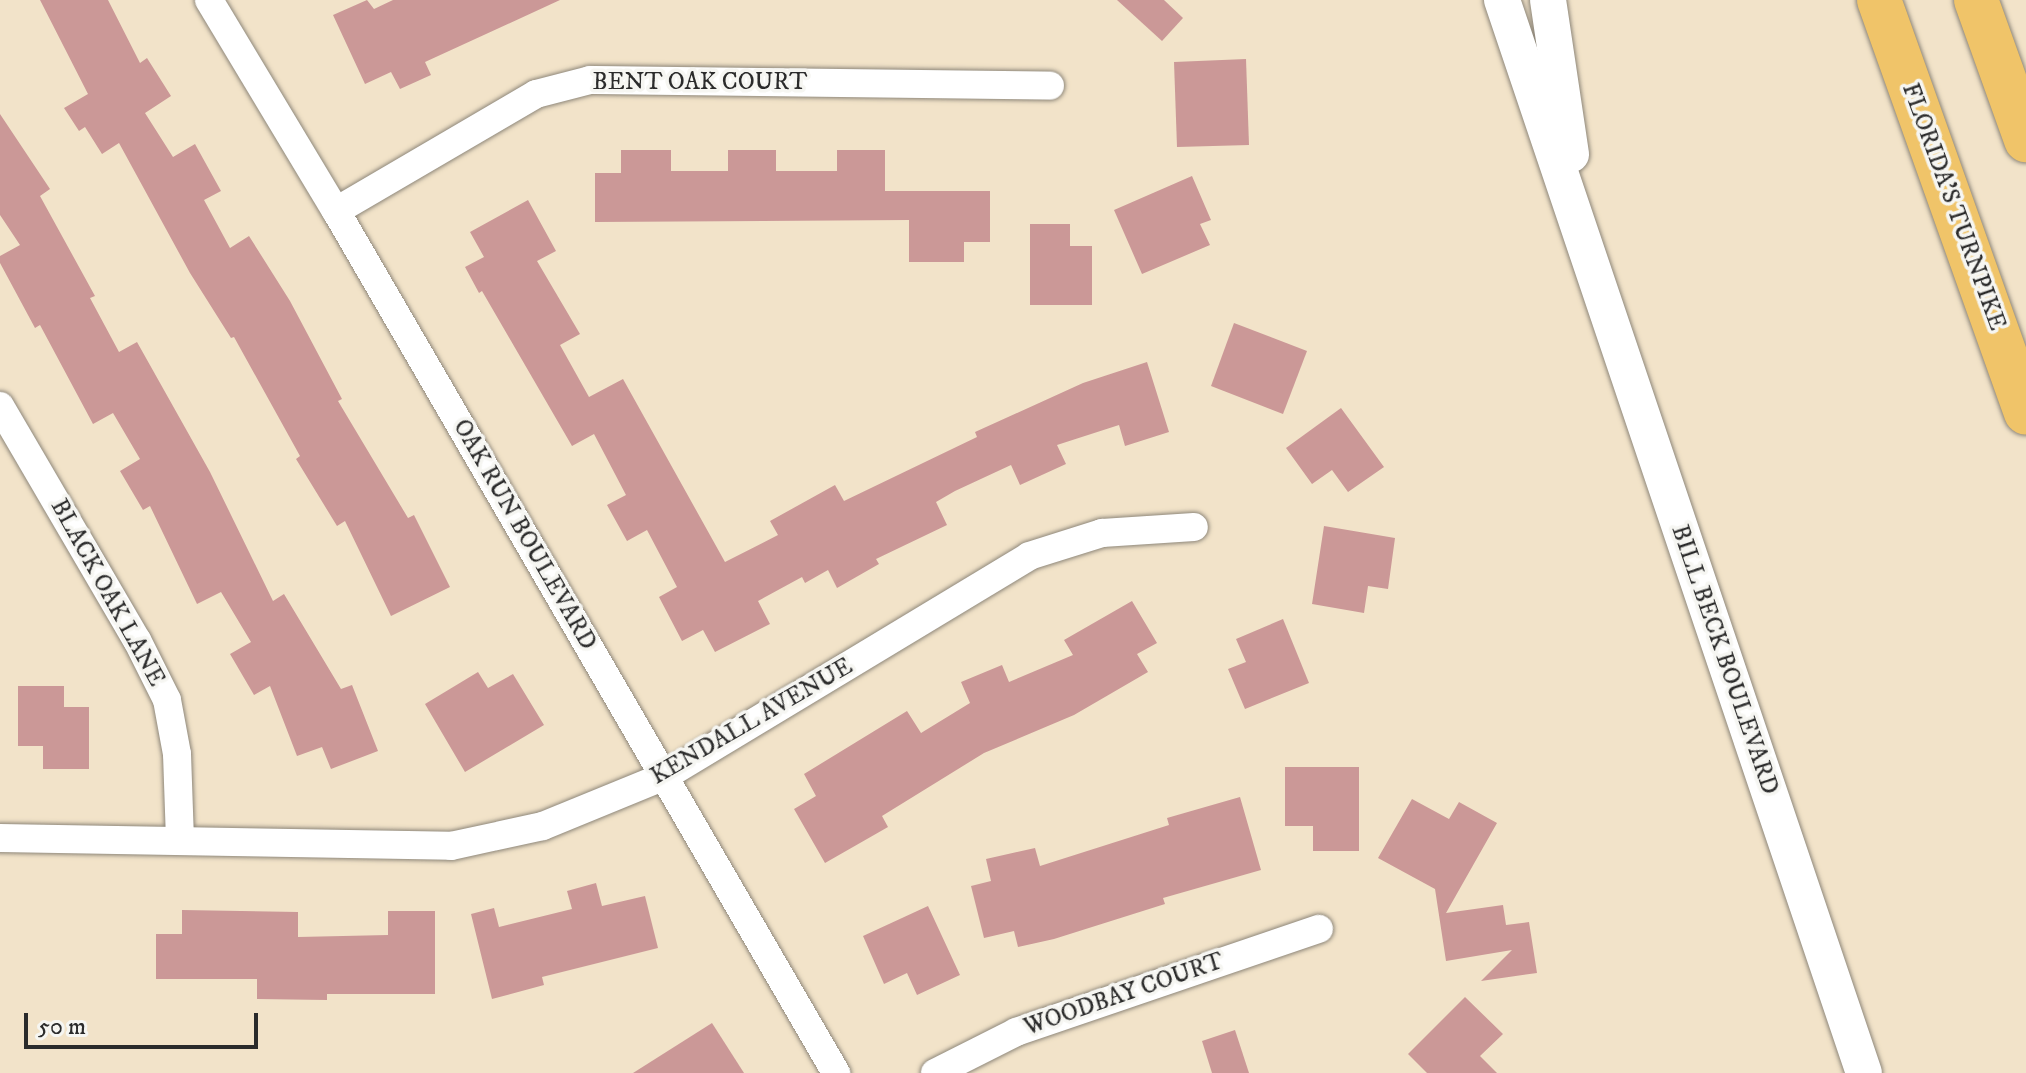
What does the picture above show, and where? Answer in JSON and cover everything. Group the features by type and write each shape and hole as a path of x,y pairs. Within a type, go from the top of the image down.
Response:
{"highway":[{"name":"FLORIDA'S TURNPIKE","path":"1879,0 2026,413"},
{"path":"1976,0 2026,140"}],"street":[{"name":"OAK RUN BOULEVARD","path":"209,0 336,211 836,1073"},
{"name":"BILL BECK BOULEVARD","path":"1502,0 1864,1073"},
{"name":"BILL BECK BOULEVARD","path":"1548,0 1584,246"},
{"name":"BENT OAK COURT","path":"336,211 536,94 590,80 1050,86"},
{"name":"BLACK OAK LANE","path":"0,406 137,640 167,700 177,754 180,840"},
{"name":"KENDALL AVENUE","path":"0,838 451,846 543,826 665,776 1029,556 1102,533 1194,527"},
{"name":"WOODBAY COURT","path":"935,1073 1016,1032 1319,929"}],"building":[{"path":"40,0 108,0 140,63 147,58 171,96 145,113 173,157 195,144 221,191 204,200 230,248 249,236 290,301 342,399 338,401 408,518 414,515 450,587 391,616 345,521 337,526 296,459 300,456 234,337 231,338 190,273 119,143 102,154 85,127 79,131 64,108 88,94"},
{"path":"367,0 374,9 393,0 560,0 425,62 431,75 400,89 391,72 365,84 333,15"},
{"path":"1117,0 1164,0 1183,18 1162,41"},
{"path":"1246,59 1249,145 1177,147 1174,62"},
{"path":"0,114 50,189 40,196 95,296 90,298 119,352 137,342 210,472 273,601 284,594 341,689 352,685 378,751 331,769 322,747 297,756 270,686 254,695 230,654 251,642 221,592 197,604 150,506 143,510 120,471 140,459 113,413 93,424 40,325 35,328 0,263 0,256 20,245 0,215"},
{"path":"621,150 671,150 671,171 728,171 728,150 776,150 776,171 837,171 837,150 885,150 885,191 990,191 990,242 964,242 964,262 909,262 909,220 595,222 595,173 621,173"},
{"path":"1192,176 1211,220 1200,224 1210,245 1142,274 1114,210"},
{"path":"528,200 556,251 537,261 580,334 560,345 589,397 623,379 725,562 778,535 770,521 835,485 844,501 977,437 975,432 1083,383 1147,362 1169,432 1125,446 1119,425 1057,445 1066,464 1020,485 1011,465 955,491 936,502 947,525 876,559 879,564 837,588 828,570 805,583 802,577 758,601 770,624 715,652 703,630 682,641 659,597 677,587 647,530 627,541 607,505 626,495 594,434 572,446 465,267 484,257 470,232"},
{"path":"1030,224 1070,224 1070,246 1092,246 1092,305 1030,305"},
{"path":"1234,323 1307,351 1283,414 1211,386"},
{"path":"1341,408 1384,467 1348,492 1332,470 1312,484 1286,448"},
{"path":"1324,526 1395,538 1388,589 1368,586 1364,613 1312,604"},
{"path":"1132,601 1157,643 1137,654 1148,672 1074,715 984,753 882,816 888,827 825,863 794,809 816,796 804,774 907,711 921,733 970,703 961,682 1002,665 1009,682 1073,655 1064,640"},
{"path":"1283,619 1309,683 1245,709 1228,669 1246,662 1236,639"},
{"path":"478,672 488,688 513,674 544,725 465,772 425,704"},
{"path":"18,686 64,686 64,707 89,707 89,769 43,769 43,746 18,746"},
{"path":"1285,767 1359,767 1359,851 1313,851 1313,826 1285,826"},
{"path":"1240,797 1261,870 1163,898 1165,904 1054,939 1018,947 1014,931 984,938 971,886 991,881 986,859 1035,848 1040,866 1169,825 1167,818"},
{"path":"1412,799 1449,819 1459,802 1497,823 1446,913 1503,905 1506,925 1529,922 1537,973 1481,981 1512,950 1446,961 1435,889 1378,858"},
{"path":"596,883 602,906 645,896 658,948 542,977 544,985 492,999 471,914 494,908 499,927 572,909 567,891"},
{"path":"928,906 960,975 917,995 907,973 884,984 863,936"},
{"path":"182,910 298,912 298,937 388,935 388,911 435,911 435,994 327,994 327,1000 257,999 257,979 156,979 156,934 182,934"},
{"path":"1465,997 1503,1034 1480,1056 1497,1073 1427,1073 1408,1054"},
{"path":"712,1023 744,1073 633,1073"},
{"path":"1235,1030 1249,1073 1212,1073 1202,1041"}]}
